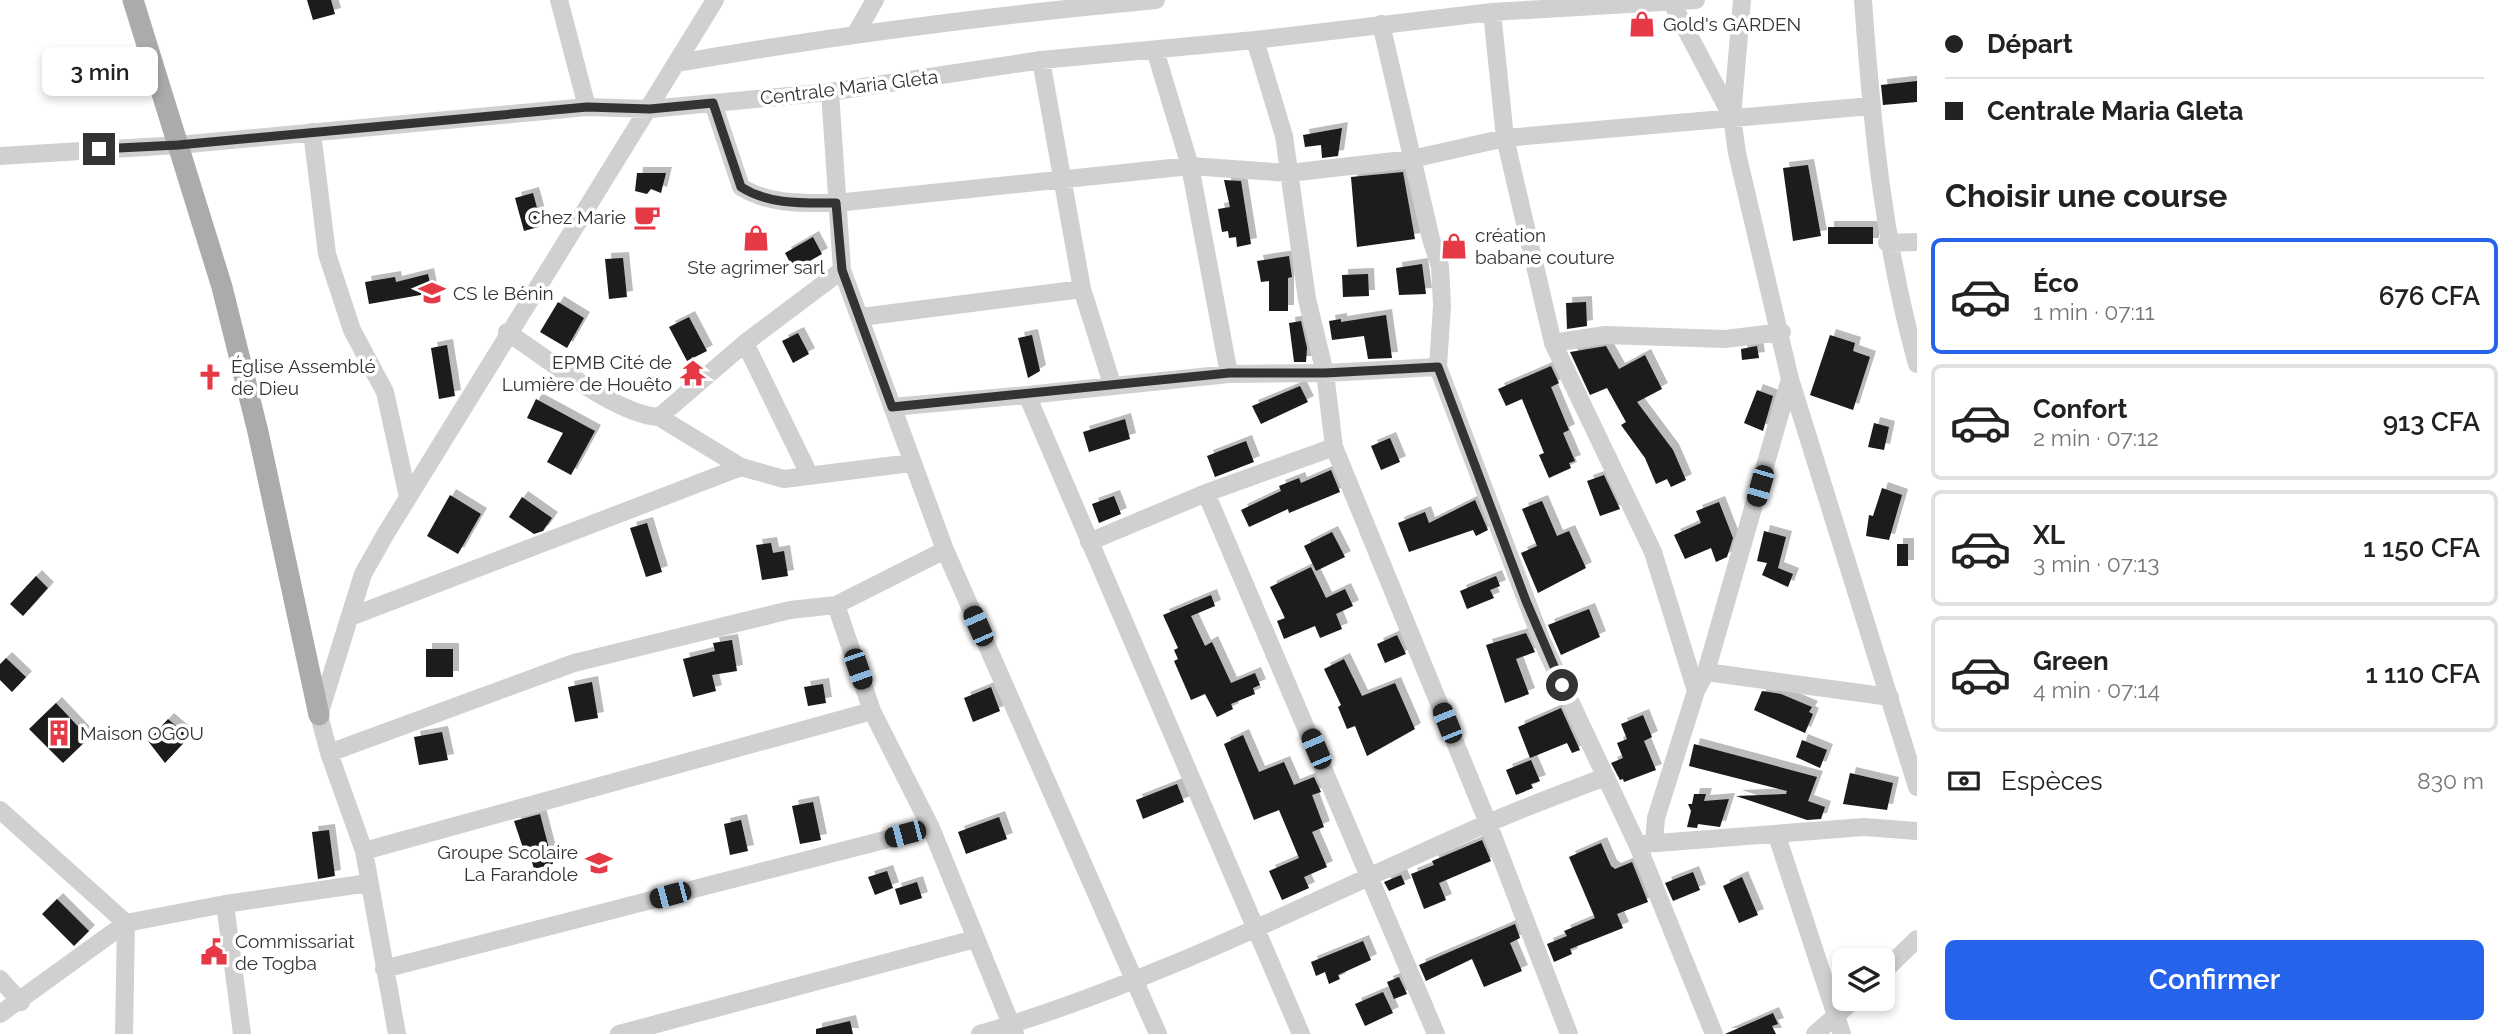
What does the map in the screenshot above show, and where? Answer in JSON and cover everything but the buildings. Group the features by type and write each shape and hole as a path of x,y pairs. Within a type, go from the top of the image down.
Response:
{"main road":[{"path":"133,0 222,287 252,405 319,715"}],"street":[{"path":"559,0 587,107"},
{"path":"397,1034 364,851 328,753 319,715 363,574 508,332 650,109 715,0"},
{"path":"856,33 875,0"},
{"path":"995,15 1007,0"},
{"path":"677,63 856,33 995,15 1156,0"},
{"name":"Centrale Maria Gleta","path":"0,156 178,145 587,107 650,109 830,92 1041,60 1255,40 1492,12 1696,0"},
{"path":"1742,0 1732,117 1738,153 1782,332 1790,379 1917,787"},
{"path":"1863,0 1871,106 1887,243 1917,364"},
{"path":"1672,3 1732,117"},
{"path":"1492,12 1505,138 1553,342 1653,552 1696,691"},
{"path":"1381,24 1440,266 1438,367 1536,626 1605,777 1646,844 1714,1034"},
{"path":"1255,40 1284,136 1307,299 1325,373 1334,447 1488,823 1569,1034"},
{"path":"1155,50 1190,166 1229,373"},
{"path":"1041,60 1082,289 1112,384"},
{"path":"830,92 842,270 945,550 1158,1034"},
{"path":"713,103 741,187 766,198 793,203 836,203 1190,166 1289,173 1412,159 1505,138 1871,106"},
{"path":"312,132 327,254 352,330 385,392 408,497"},
{"path":"1887,243 1917,242"},
{"path":"659,417 745,343 842,270"},
{"path":"861,317 1082,289"},
{"path":"508,332 607,398 645,416 659,417 741,467 784,479 911,463"},
{"path":"1553,342 1605,335 1725,339 1782,332"},
{"path":"745,343 810,476"},
{"path":"892,407 1229,373 1325,373 1438,367"},
{"path":"1646,844 1696,691 1706,672 1790,379"},
{"path":"1027,395 1301,1034"},
{"path":"1089,542 1206,493 1334,447"},
{"path":"350,617 741,467"},
{"path":"1206,493 1372,877 1436,1034"},
{"path":"328,753 574,663 790,610 836,605 945,550"},
{"path":"836,605 872,711 931,828 1013,1029"},
{"path":"1706,672 1890,697"},
{"path":"364,851 872,711"},
{"path":"980,1034 1013,1029 1135,981 1258,929 1488,823 1605,777"},
{"path":"0,810 126,923 124,1034"},
{"path":"1646,844 1777,836 1864,827 1917,831"},
{"path":"384,970 931,828"},
{"path":"1777,836 1839,1026 1815,1034"},
{"path":"0,1014 21,1002 126,923 225,904 369,883"},
{"path":"225,904 242,1034"},
{"path":"619,1034 975,939"},
{"path":"1895,960 1917,939"},
{"path":"0,979 21,1002"}],"place":[{"name":"Gold's GARDEN","path":"1642,24"},
{"name":"Chez Marie","path":"647,217"},
{"name":"Ste agrimer sarl","path":"756,238"},
{"name":"création babane couture","path":"1454,246"},
{"name":"CS le Bénin","path":"432,293"},
{"name":"EPMB Cité de Lumière de Houêto","path":"693,373"},
{"name":"Église Assemblé de Dieu","path":"210,377"},
{"name":"Maison OGOU","path":"59,733"},
{"name":"Groupe Scolaire La Farandole","path":"599,863"},
{"name":"Commissariat de Togba","path":"214,952"}],"route":[{"path":"99,149 178,145 587,107 650,109 713,103 736,181 741,187 766,198 793,203 836,203 842,270 892,407 1229,373 1325,373 1438,367 1526,601 1562,685"}]}
